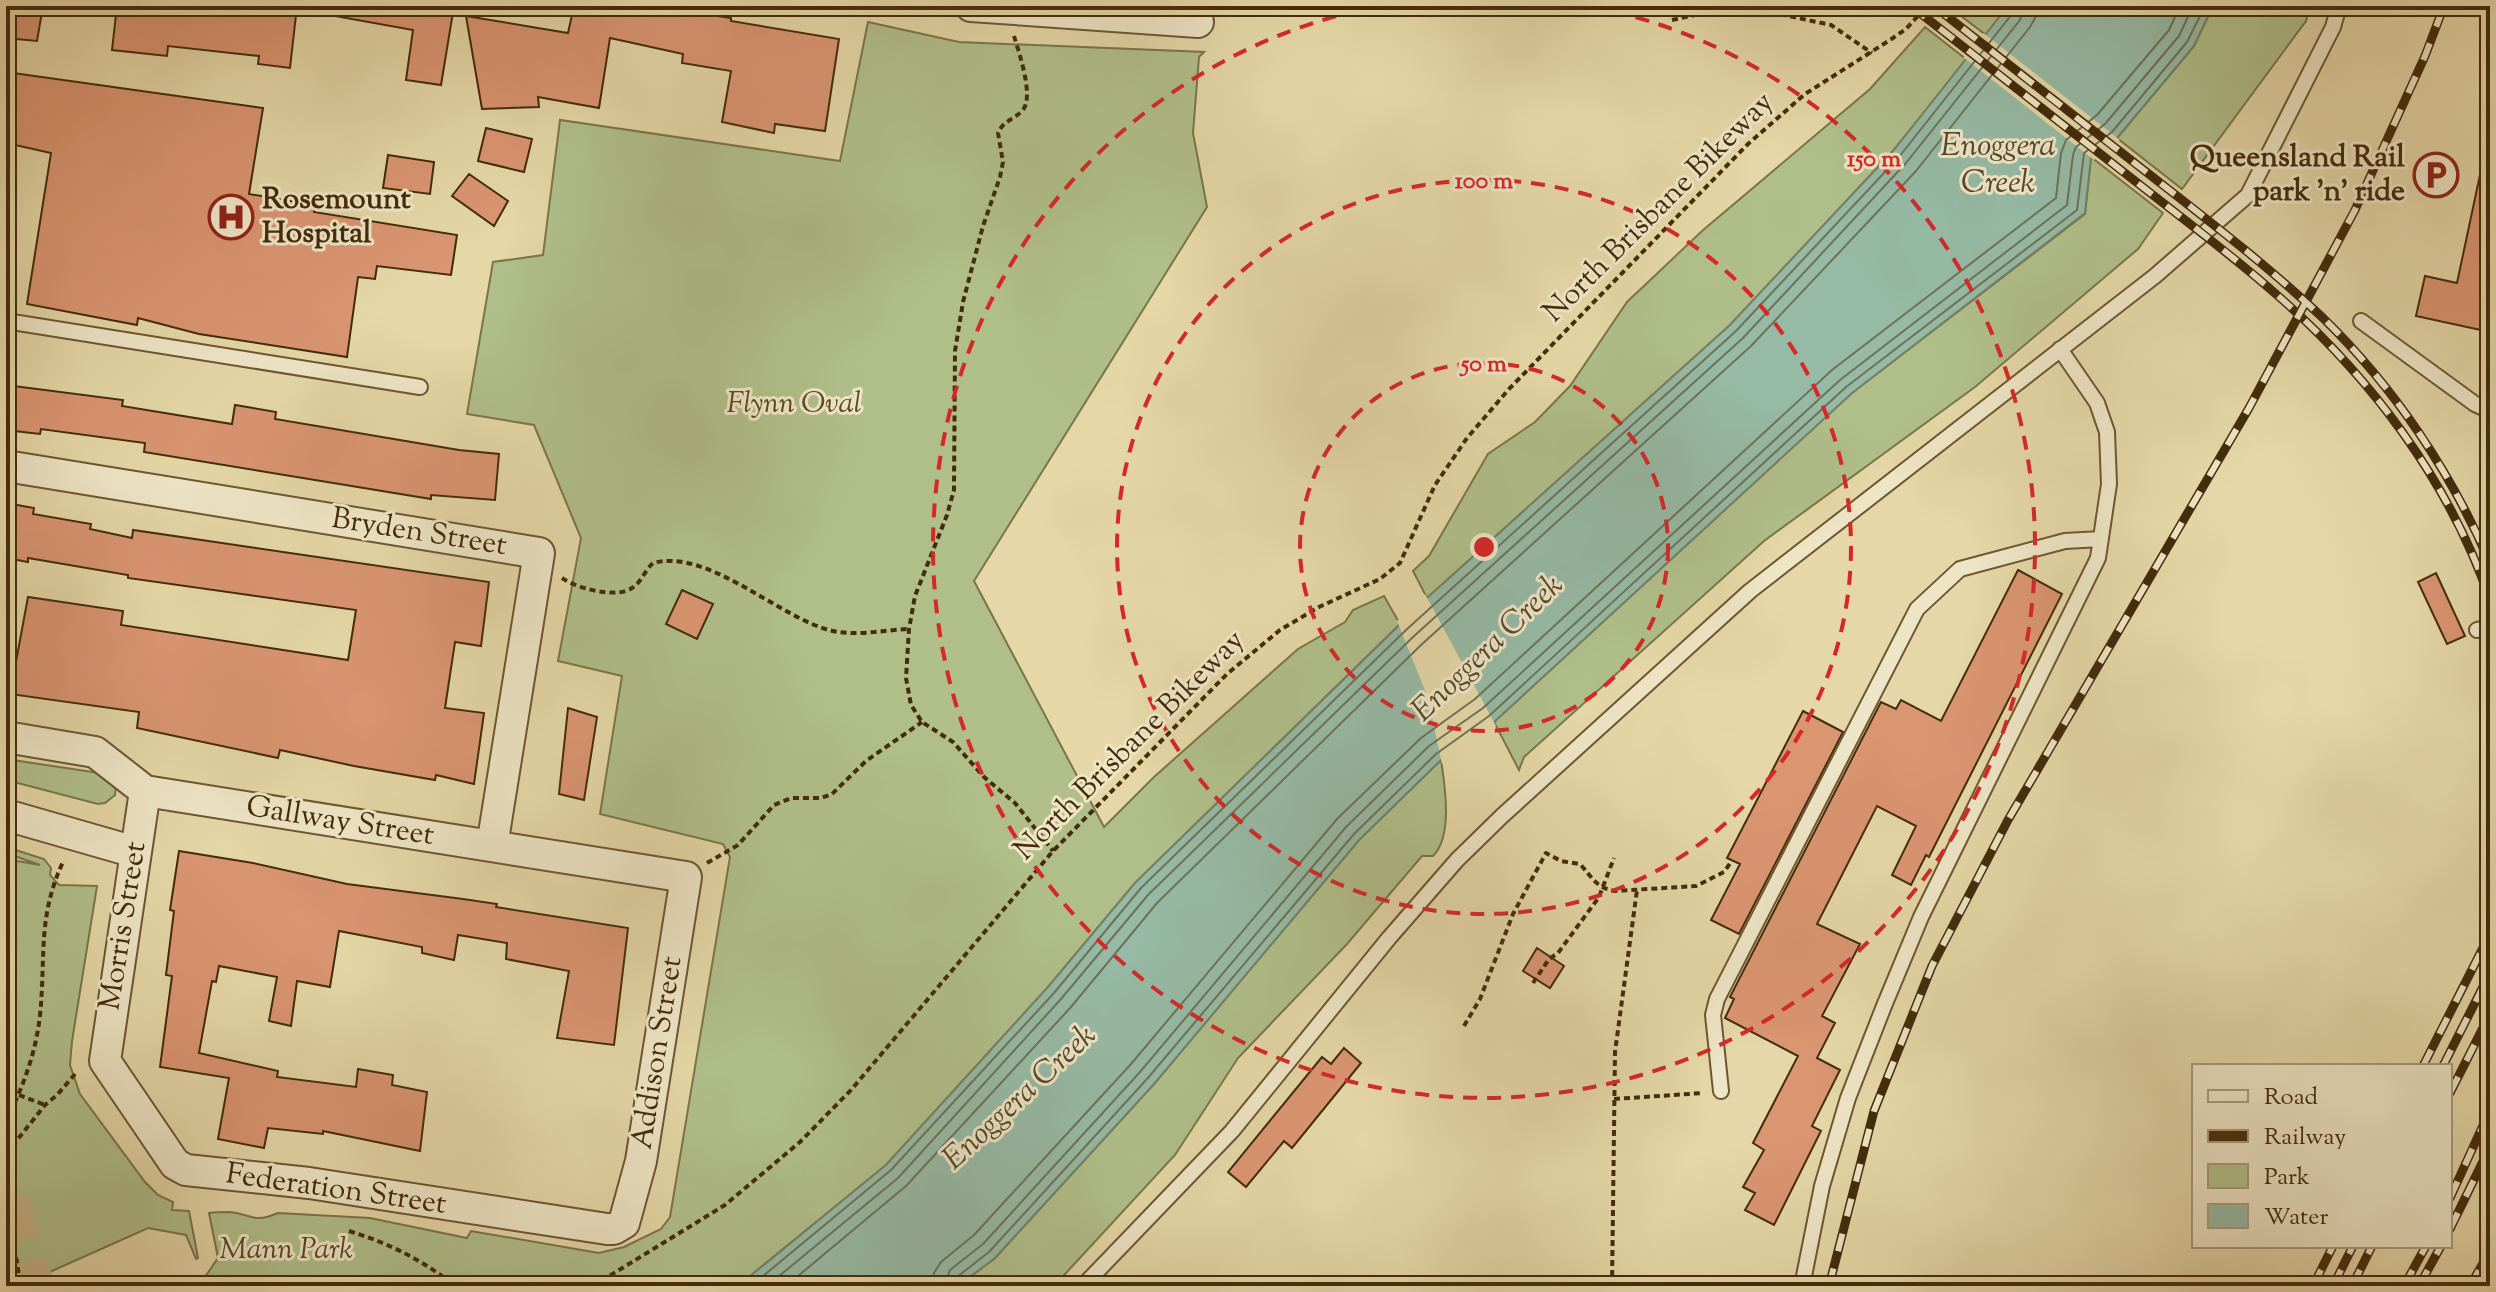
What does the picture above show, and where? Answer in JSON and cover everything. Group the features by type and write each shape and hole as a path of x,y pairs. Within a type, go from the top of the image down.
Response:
{"street":[{"path":"971,6 1198,22"},
{"name":"Bryden Street","path":"6,466 539,553 492,846"},
{"name":"Gallway Street","path":"6,737 95,752 145,791 492,846 692,872"},
{"name":"Morris Street","path":"105,1061 145,791"},
{"path":"6,815 135,852"},
{"name":"Addison Street","path":"620,1227 628,1216 641,1161 692,872"},
{"name":"Federation Street","path":"105,1061 175,1164 186,1170 294,1181 607,1229 620,1227"}],"lane":[{"path":"1083,1286 1232,1131 1389,938 1457,860 1502,816 1750,591 2155,276 2248,195 2333,27 2339,6"},
{"path":"6,321 420,387"},
{"path":"2361,321 2475,404 2490,411"},
{"path":"1802,1286 1822,1186 1848,1098 1884,1006 1921,917 2094,570 2109,484 2107,432 2097,403 2060,349"},
{"path":"1721,1091 1713,1015 1717,999 1917,609 1960,569 2065,541 2101,539"}],"path":[{"name":"North Brisbane Bikeway","path":"593,1286 725,1205 800,1142 851,1090 1053,851 1227,674 1298,619 1380,579 1400,563 1439,477 1467,438 1509,389 1768,126 1822,82 1906,29 1927,6"},
{"path":"1672,20 1727,8 1784,15 1831,25 1872,53"},
{"path":"1013,29 1027,93 1026,106 1003,124 998,133 1003,162 1000,177 963,302 955,351 954,490 918,586 909,629 907,687 911,705 922,722 953,742 984,777 1015,803 1053,851"},
{"path":"539,553 552,571 589,590 625,591 632,588 653,563 680,562 731,580 828,630 909,629"},
{"path":"692,872 738,845 774,805 791,798 821,798 832,794 866,761 922,722"},
{"path":"1464,1026 1480,999 1513,914 1546,853 1561,861 1580,864 1593,882 1603,889 1696,886 1724,872 1731,862"},
{"path":"1533,983 1603,889 1614,858"},
{"path":"6,1121 19,1095 37,1038 43,978 44,919 53,883 63,862"},
{"path":"1612,1286 1617,1033 1637,890"},
{"path":"6,1154 45,1105 76,1073"},
{"path":"1614,1099 1721,1091"},
{"path":"19,1095 45,1105"},
{"path":"6,1229 17,1261 20,1286"},
{"path":"349,1231 415,1258 455,1286"}],"green space":[{"path":"1948,6 2008,6 1986,35"},
{"path":"2213,6 2310,6 2306,21 2182,189 2117,138 2194,46"},
{"name":"Flynn Oval","path":"868,22 959,42 1204,52 1199,57 1193,133 1207,207 974,581 1104,827 1154,777 1298,649 1345,622 1353,610 1384,596 1400,624 1135,883 1048,987 886,1165 738,1286 234,1286 231,1282 209,1286 205,1277 218,1258 209,1213 230,1212 257,1218 278,1213 370,1218 467,1238 471,1231 599,1253 624,1247 661,1229 670,1217 730,857 723,844 600,814 622,676 558,661 581,538 534,425 467,414 493,262 543,255 560,120 840,161"},
{"path":"1925,27 1967,60 1893,151 1730,325 1427,598 1413,571 1429,556 1488,454 1535,422 1570,386 1627,302 1702,231 1870,89"},
{"path":"2091,157 2163,213 2138,249 1975,387 1764,541 1524,757 1519,770 1494,722 1852,393 2085,214"},
{"path":"6,759 99,773 116,784 115,795 98,804 6,780"},
{"path":"1441,760 1445,824 1439,847 1433,856 1422,856 1347,944 1238,1058 1175,1155 1054,1286 958,1286 995,1258 1154,1084 1359,840"},
{"path":"6,847 44,859 51,868 50,875 59,885 97,886 70,1065 80,1094 145,1182 158,1195 173,1202 172,1210 189,1211 196,1259 186,1235 148,1228 43,1275 47,1286 6,1286 6,859 40,865 6,853"}],"water":[{"name":"Enoggera Creek","path":"2008,6 2213,6 2194,46 2117,138 2091,157 2085,213 1852,393 1494,722 1441,760 1359,840 1154,1084 995,1258 958,1286 738,1286 886,1165 1048,987 1135,883 1427,598 1730,325 1893,151"}],"pier":[{"path":"1983,33 2120,140 2094,160 1963,58"},
{"path":"1425,594 1496,726 1442,764 1428,698 1397,621"}],"building":[{"path":"6,6 43,6 37,41 6,38"},
{"path":"117,6 156,9 156,6 297,6 290,68 258,64 259,56 168,46 167,56 112,50"},
{"path":"336,6 454,6 441,85 406,80 413,30 335,16"},
{"path":"574,6 705,6 718,8 717,16 731,18 731,21 839,39 825,131 775,124 774,133 722,122 731,71 682,63 683,54 610,38 599,108 538,97 539,107 482,109 466,16 568,33"},
{"path":"6,72 263,108 249,194 315,205 314,212 457,235 451,275 377,266 375,279 358,277 347,357 199,334 138,318 137,325 27,304 51,153 6,143"},
{"path":"486,128 532,139 524,172 478,161"},
{"path":"388,155 434,162 430,194 383,188"},
{"path":"2481,170 2490,171 2490,332 2416,316 2425,276 2457,283"},
{"path":"469,174 508,201 494,226 452,196"},
{"path":"6,385 123,400 122,406 232,424 235,405 276,412 275,419 499,454 495,500 431,495 431,499 144,452 145,443 41,429 40,434 6,430"},
{"path":"6,503 34,508 33,514 91,524 90,529 132,538 133,530 489,582 481,646 455,642 445,708 484,713 474,784 436,775 435,780 354,766 280,750 278,758 137,728 139,712 10,694 28,597 123,611 121,625 348,660 356,610 128,578 128,575 28,558 28,562 6,558"},
{"path":"2018,570 2062,594 1929,857 1926,855 1911,885 1892,875 1916,826 1877,806 1817,924 1860,944 1822,1016 1835,1023 1817,1058 1840,1070 1812,1126 1821,1131 1774,1225 1745,1210 1755,1193 1743,1187 1764,1150 1753,1143 1798,1056 1725,1018 1734,999 1730,997 1881,702 1896,709 1901,700 1941,721"},
{"path":"2436,573 2465,636 2447,644 2418,582"},
{"path":"682,590 713,604 697,639 666,624"},
{"path":"568,708 597,717 584,800 559,794"},
{"path":"1803,711 1843,732 1739,934 1711,920 1740,864 1727,858"},
{"path":"179,851 253,863 347,884 497,904 496,907 628,928 614,1045 557,1038 569,971 506,959 507,943 458,935 454,960 422,953 422,947 339,931 330,987 297,981 291,1026 269,1021 277,977 219,966 216,982 212,981 199,1053 278,1071 277,1077 356,1087 358,1069 393,1075 392,1085 427,1092 420,1151 323,1131 323,1134 268,1128 264,1148 218,1139 229,1078 160,1067 172,976 166,975 174,911 170,910"},
{"path":"1537,948 1564,966 1550,988 1523,971"},
{"path":"1344,1048 1361,1063 1292,1148 1284,1141 1246,1187 1228,1172 1322,1057 1331,1064"}],"tunnel":[{"path":"6,1199 32,1286"}],"railway":[{"path":"1911,6 2225,251 2277,295 2344,360 2375,396 2430,473 2473,556 2490,600"},
{"path":"1934,6 2236,242 2323,318 2374,373 2418,432 2457,496 2490,563"},
{"path":"1829,1286 1874,1111 1932,966 2008,820 2249,408 2355,210 2425,56 2444,6"},
{"path":"2424,1064 2490,934"},
{"path":"2444,1064 2490,973"},
{"path":"2452,1089 2490,1014"},
{"path":"2452,1194 2490,1110"},
{"path":"2452,1225 2490,1147"},
{"path":"2313,1286 2332,1248"},
{"path":"2333,1286 2352,1248"},
{"path":"2352,1286 2371,1248"},
{"path":"2404,1286 2425,1248"},
{"path":"2419,1286 2440,1248"},
{"path":"2470,1286 2490,1251"}],"place":[{"name":"Queensland Rail park 'n' ride","path":"2436,175"},
{"name":"Rosemount Hospital","path":"231,217"}],"park label":[{"name":"Mann Park","path":"286,1250"}]}
